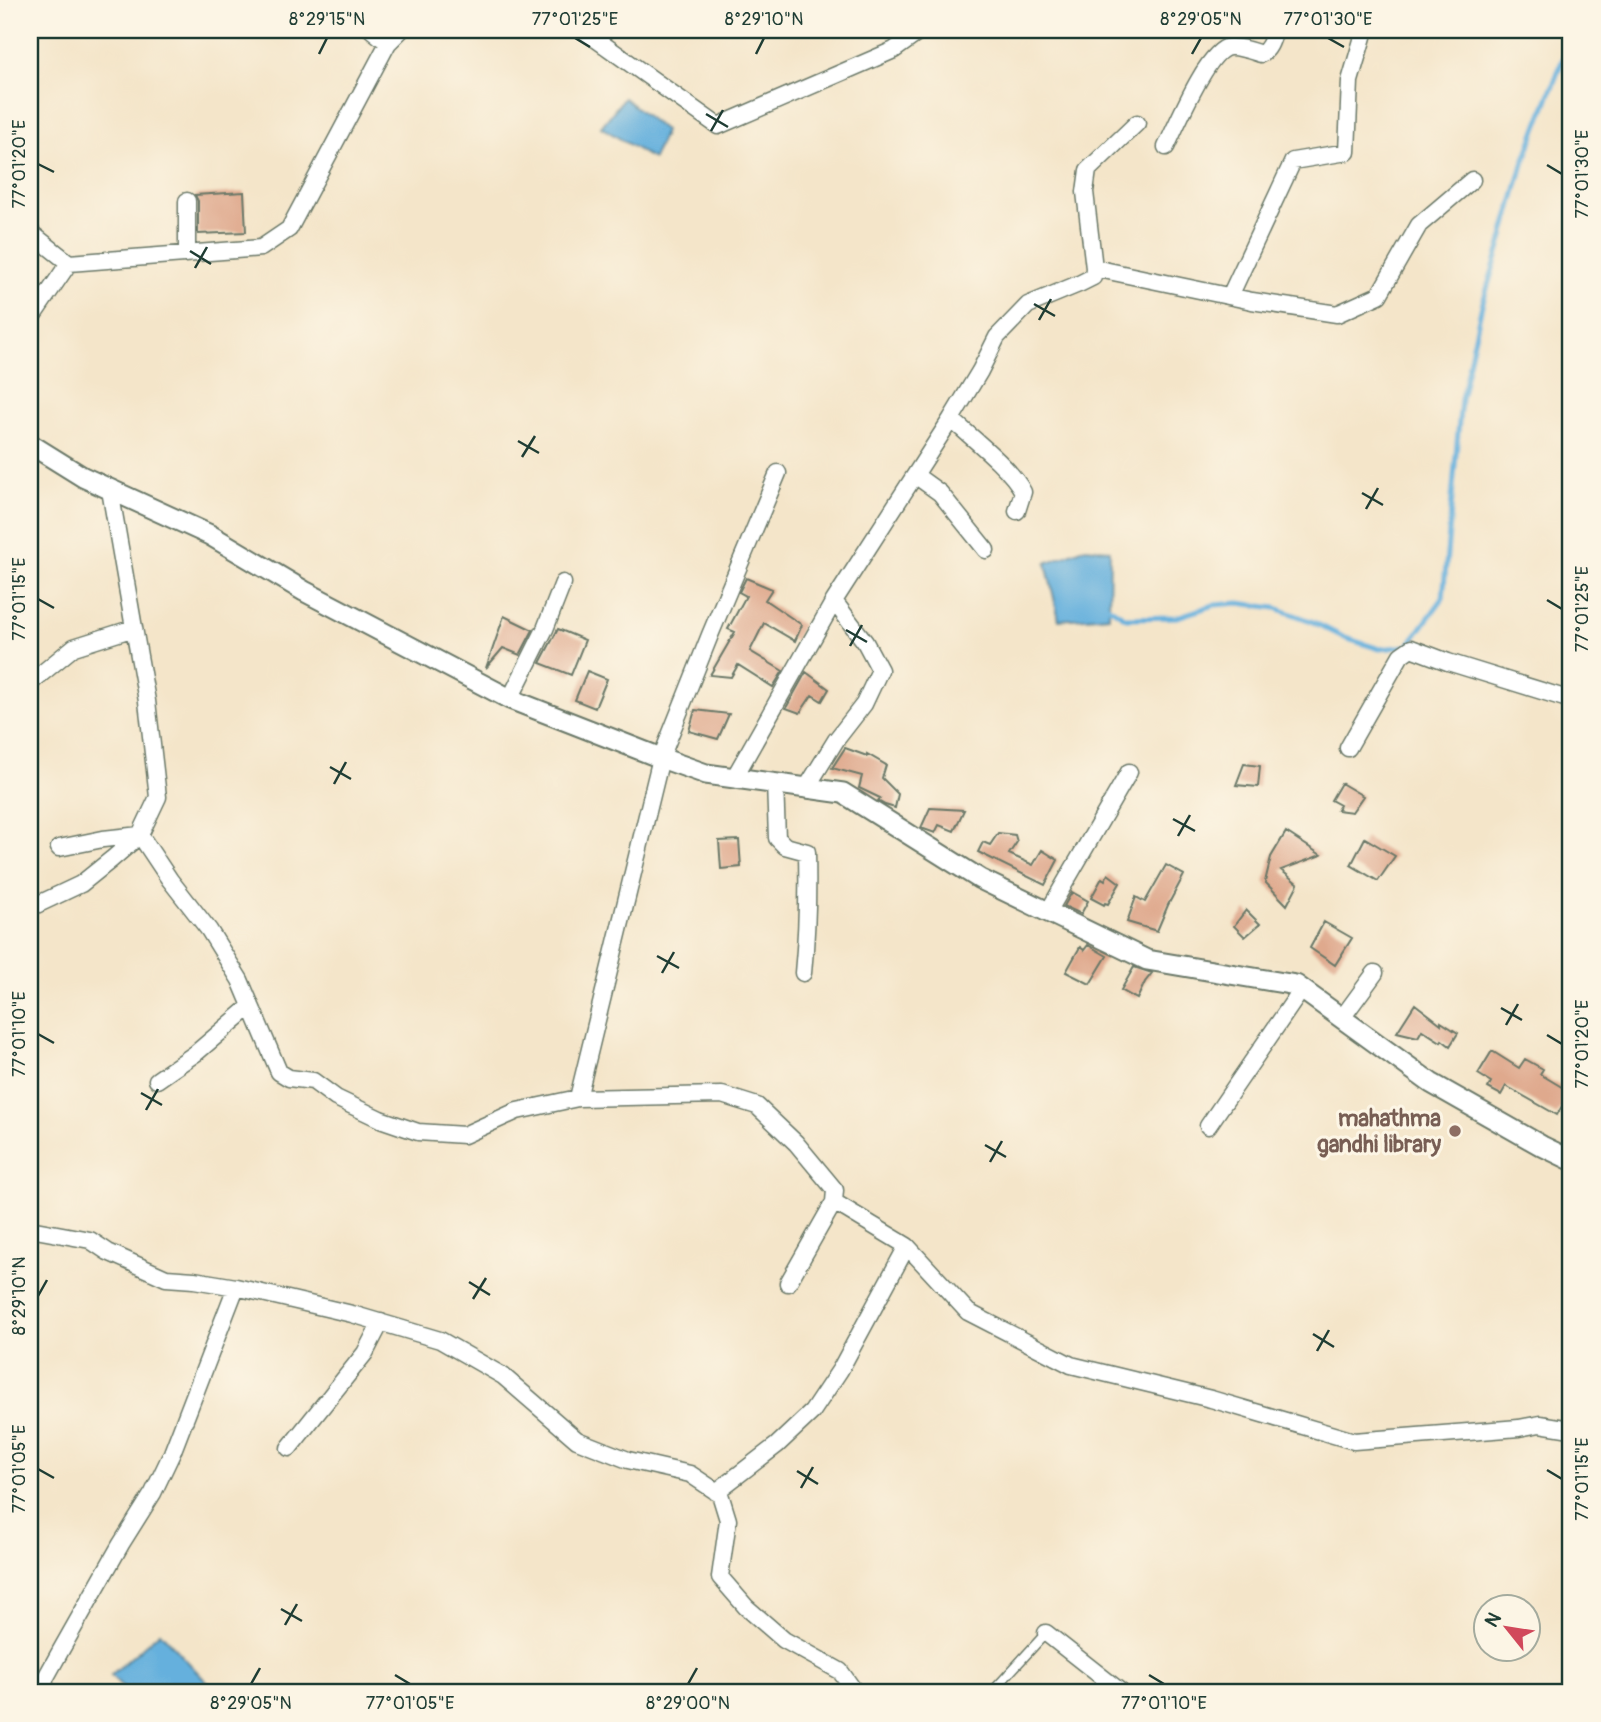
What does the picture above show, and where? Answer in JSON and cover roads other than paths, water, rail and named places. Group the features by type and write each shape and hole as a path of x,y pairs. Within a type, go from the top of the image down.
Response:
{"street":[{"path":"372,30 388,43"},
{"path":"30,232 69,263 261,248 289,229 388,43 401,30"},
{"path":"583,30 719,126 894,50 922,30"},
{"path":"1166,147 1199,77 1222,50 1231,47 1261,54 1267,51 1275,30"},
{"path":"1230,296 1293,161 1347,152 1350,81 1365,30"},
{"path":"734,778 834,601 950,419 997,337 1028,305 1093,277 1085,192 1088,170 1137,123"},
{"path":"1094,268 1230,296 1337,314 1379,295 1419,225 1472,180"},
{"path":"187,201 187,254"},
{"path":"30,320 69,263"},
{"path":"950,419 1019,483 1023,492 1017,511"},
{"path":"30,444 83,477 210,535 304,591 510,699 706,774 843,793 980,878 1147,960 1296,985 1431,1083 1571,1160"},
{"path":"578,1098 661,758 778,473"},
{"path":"915,475 940,493 986,550"},
{"path":"30,908 81,884 140,835 158,797 147,702 110,490"},
{"path":"510,699 545,629 563,583"},
{"path":"807,787 836,740 864,704 880,670 865,642 834,601"},
{"path":"30,683 74,647 134,628"},
{"path":"1348,748 1401,655 1411,648 1571,700"},
{"path":"1048,912 1129,772"},
{"path":"775,783 777,838 785,846 807,852 808,901 803,973"},
{"path":"59,848 140,835"},
{"path":"140,835 170,880 209,930 240,980 279,1072 289,1078 313,1081 336,1098 380,1119 418,1132 464,1135 517,1111 578,1098 722,1095 757,1107 796,1143 835,1190 834,1202 788,1283"},
{"path":"1342,1018 1375,973"},
{"path":"1208,1126 1302,989"},
{"path":"157,1080 196,1053 251,1006"},
{"path":"834,1202 907,1246 968,1312 1071,1365 1211,1399 1354,1441 1540,1424 1571,1429"},
{"path":"30,1228 90,1240 108,1252 166,1278 236,1287 352,1314 440,1340 503,1376 577,1440 628,1460 690,1474 720,1494 728,1520 720,1577 746,1607 783,1640 840,1671 855,1692"},
{"path":"716,1492 777,1445 812,1412 840,1370 907,1246"},
{"path":"44,1692 45,1679 153,1493 172,1453 236,1287"},
{"path":"289,1448 365,1353 380,1322"},
{"path":"1046,1633 1121,1692"}],"lane":[{"path":"992,1692 1046,1633"}],"water":[{"path":"624,98 665,131 653,159 601,127"},
{"path":"1084,548 1110,550 1109,616 1059,620 1046,563"},
{"path":"160,1632 216,1692 127,1692 111,1675"}],"waterway":[{"path":"1103,603 1126,618 1177,617 1214,605 1239,603 1276,608 1345,638 1380,649 1408,646 1443,598 1461,399 1482,305 1523,164 1571,32"}],"place":[{"name":"mahathma gandhi library","path":"1455,1131"}]}
